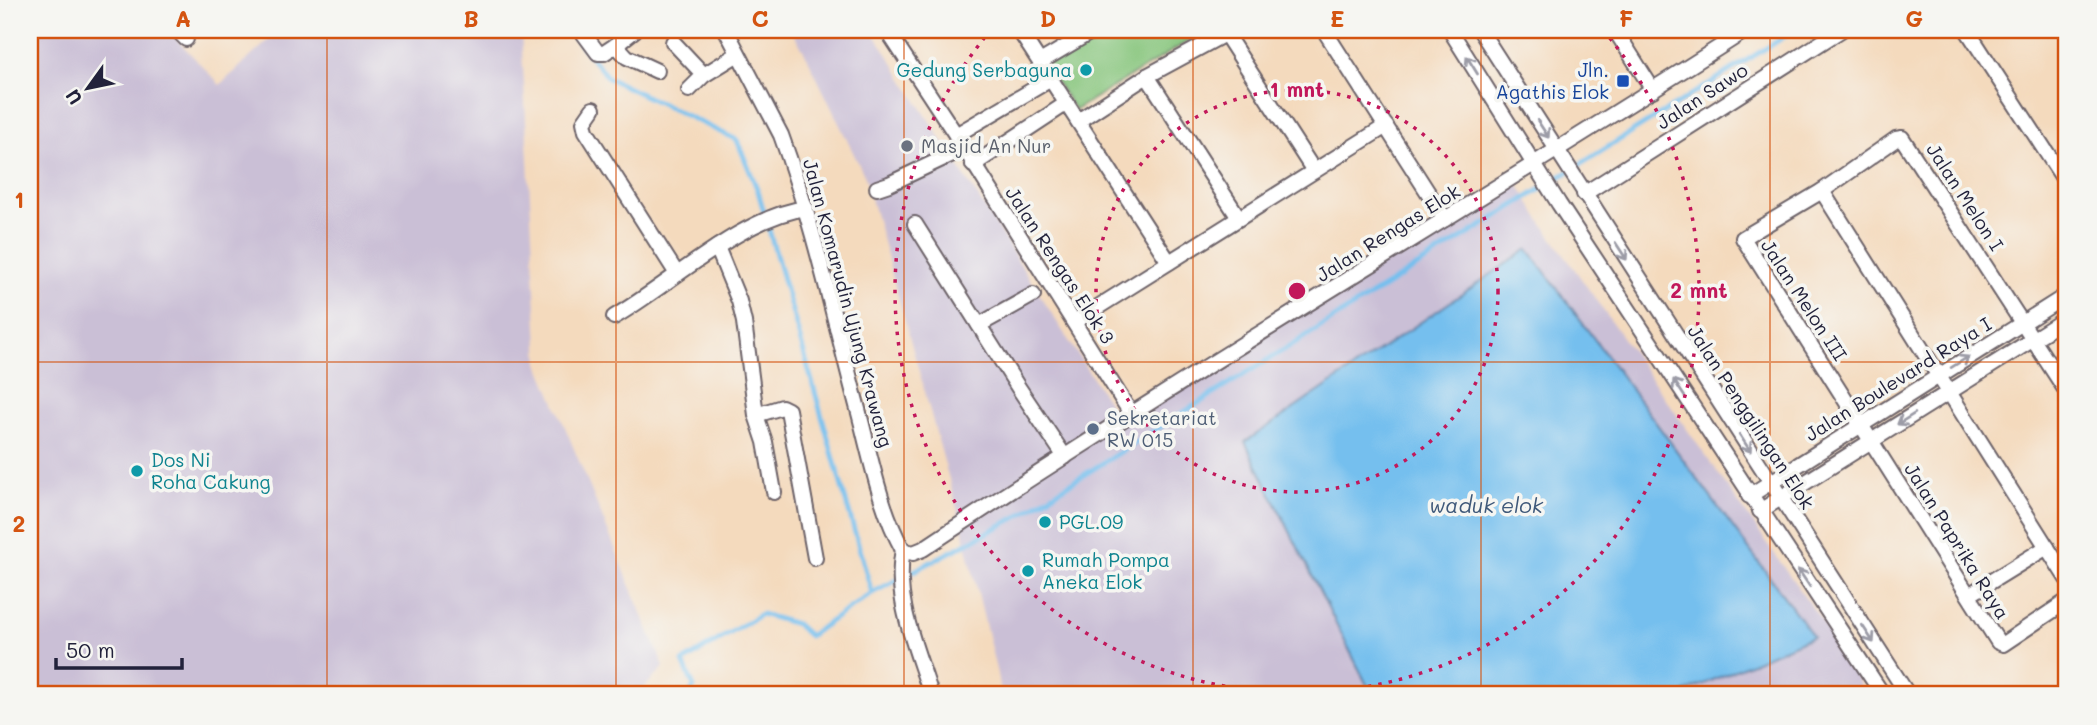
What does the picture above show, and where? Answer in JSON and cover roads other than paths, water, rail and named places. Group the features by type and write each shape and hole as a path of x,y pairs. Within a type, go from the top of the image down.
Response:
{"street":[{"path":"581,30 598,53 604,53 635,30"},
{"name":"Jalan Komarudin Ujung Krawang","path":"726,30 781,135 806,208 879,490 903,550"},
{"name":"Jalan Rengas Elok 3","path":"887,30 1132,415"},
{"path":"1019,30 1169,262"},
{"path":"1040,62 1094,30"},
{"path":"1324,30 1445,219"},
{"path":"1450,30 1749,496 1883,695"},
{"name":"Jalan Penggilingan Elok","path":"1480,30 1908,695"},
{"path":"1615,30 1653,90"},
{"name":"Jalan Rengas Elok","path":"903,550 918,552 1445,219 1560,155 1745,30"},
{"name":"Jalan Sawo","path":"1581,189 1841,30"},
{"path":"1967,30 2067,184"},
{"path":"1078,121 1147,76 1227,31 1314,171"},
{"path":"673,43 704,75"},
{"path":"616,44 633,61 657,71"},
{"path":"689,90 704,75 738,54"},
{"path":"1147,76 1239,218"},
{"path":"956,135 1051,79"},
{"path":"973,165 1066,103"},
{"path":"593,109 584,122 586,131 677,274"},
{"path":"1074,322 1386,126"},
{"name":"Jalan Melon I","path":"1822,191 1896,139 1905,140 2023,323"},
{"path":"877,188 963,149"},
{"path":"1822,191 2067,579"},
{"name":"Jalan Melon III","path":"1822,191 1745,236 1743,240 1861,425"},
{"path":"614,317 738,235 786,211 806,208"},
{"path":"915,224 1065,457"},
{"path":"717,247 744,322 757,415 774,492"},
{"path":"979,325 1032,295"},
{"name":"Jalan Boulevard Raya I","path":"1749,496 2067,295"},
{"name":"Jalan Boulevard Raya I","path":"1760,511 2067,318"},
{"path":"2023,323 2067,392"},
{"path":"757,415 782,407 788,410 815,558"},
{"name":"Jalan Paprika Raya","path":"1861,425 1998,642 2003,644 2067,601"},
{"path":"1969,596 2047,547"},
{"path":"903,550 899,570 902,599 931,695"}],"water":[{"name":"waduk elok","path":"1528,249 1813,636 1679,695 1372,695 1245,442"}],"waterway":[{"path":"569,30 608,78 737,140 758,191 872,593 809,636 796,624 761,614 683,662 694,687 689,695"},
{"path":"872,593 1015,518 1795,30"}],"place":[{"name":"Gedung Serbaguna","path":"1086,70"},
{"name":"Jln. Agathis Elok","path":"1623,81"},
{"name":"Masjid An Nur","path":"907,146"},
{"name":"Sekretariat RW 015","path":"1093,429"},
{"name":"Dos Ni Roha Cakung","path":"137,471"},
{"name":"PGL.09","path":"1045,522"},
{"name":"Rumah Pompa Aneka Elok","path":"1028,571"}]}
